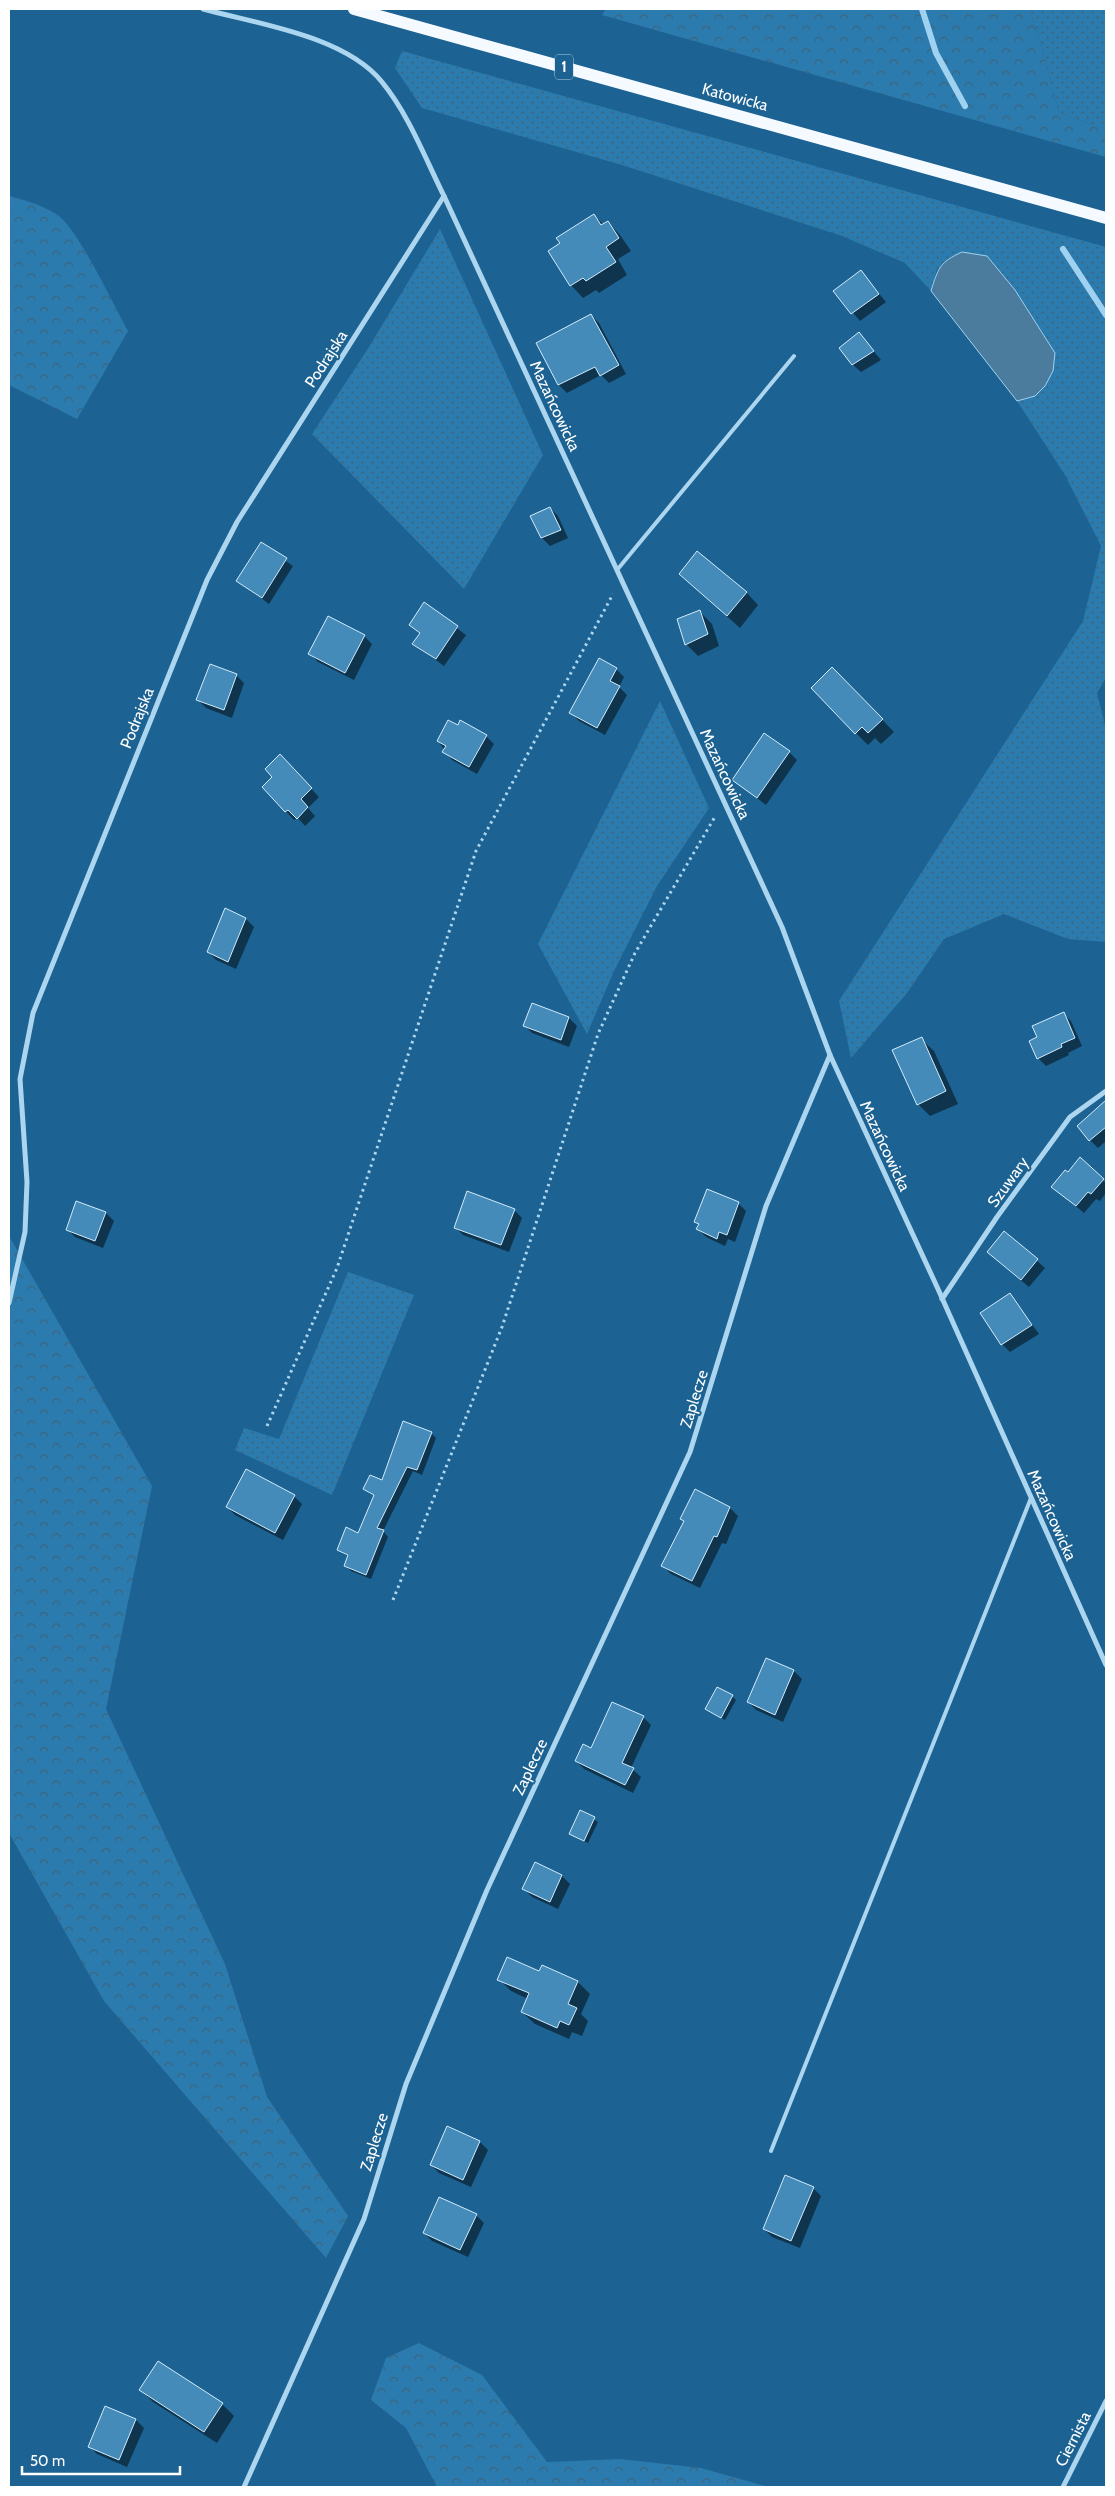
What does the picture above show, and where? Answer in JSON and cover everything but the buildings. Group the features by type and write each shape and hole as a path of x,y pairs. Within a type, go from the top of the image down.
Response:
{"main road":[{"name":"Katowicka","path":"354,9 1106,218"}],"street":[{"name":"Mazańcowicka","path":"203,9 307,37 337,48 359,61 382,82 399,107 444,196 782,927 830,1055 1106,1665"},
{"name":"Podrajska","path":"9,1303 25,1232 27,1182 20,1079 36,1004 206,580 237,522 444,196"},
{"name":"Zaplecze","path":"244,2487 364,2219 406,2084 487,1890 690,1452 766,1206 830,1055"},
{"name":"Szuwary","path":"942,1299 997,1217 1070,1117 1106,1091"},
{"name":"Ciernista","path":"1063,2487 1106,2401"}],"lane":[{"path":"617,570 794,356"},
{"path":"771,2151 1031,1498"}],"path":[{"path":"267,1426 337,1268 476,851 621,579"},
{"path":"392,1600 502,1327 598,1034 635,953 724,802"}],"green space":[{"path":"606,9 1029,9 1042,47 1059,113 1106,129 1106,157 602,15"},
{"path":"1029,9 1106,9 1106,129 1059,113 1042,47"},
{"path":"402,51 1106,247 1106,678 1097,693 1106,729 1106,942 1068,939 1004,914 944,939 907,993 851,1058 839,1001 1083,621 1101,546 1065,475 1017,401 1035,396 1055,353 1015,290 987,256 937,269 931,291 905,263 842,236 622,165 422,108 395,68"},
{"path":"9,196 48,209 59,216 67,225 77,237 128,331 77,419 9,385"},
{"path":"440,229 543,455 464,589 312,434 369,347"},
{"path":"660,701 709,808 657,886 614,971 587,1034 538,944"},
{"path":"9,1236 152,1486 106,1709 225,1964 267,2097 348,2216 326,2258 104,2001 9,1833"},
{"path":"348,1272 414,1295 332,1495 235,1450 244,1428 279,1439"},
{"path":"419,2343 482,2375 547,2462 620,2459 701,2468 768,2487 437,2487 406,2428 371,2400 386,2358"}],"shaded area":[{"path":"962,252 987,256 1015,290 1055,353 1053,371 1045,386 1035,396 1017,401 931,291 938,271 944,263"}],"waterway":[{"path":"922,9 936,53 965,106"},
{"path":"1063,249 1106,315"}]}
